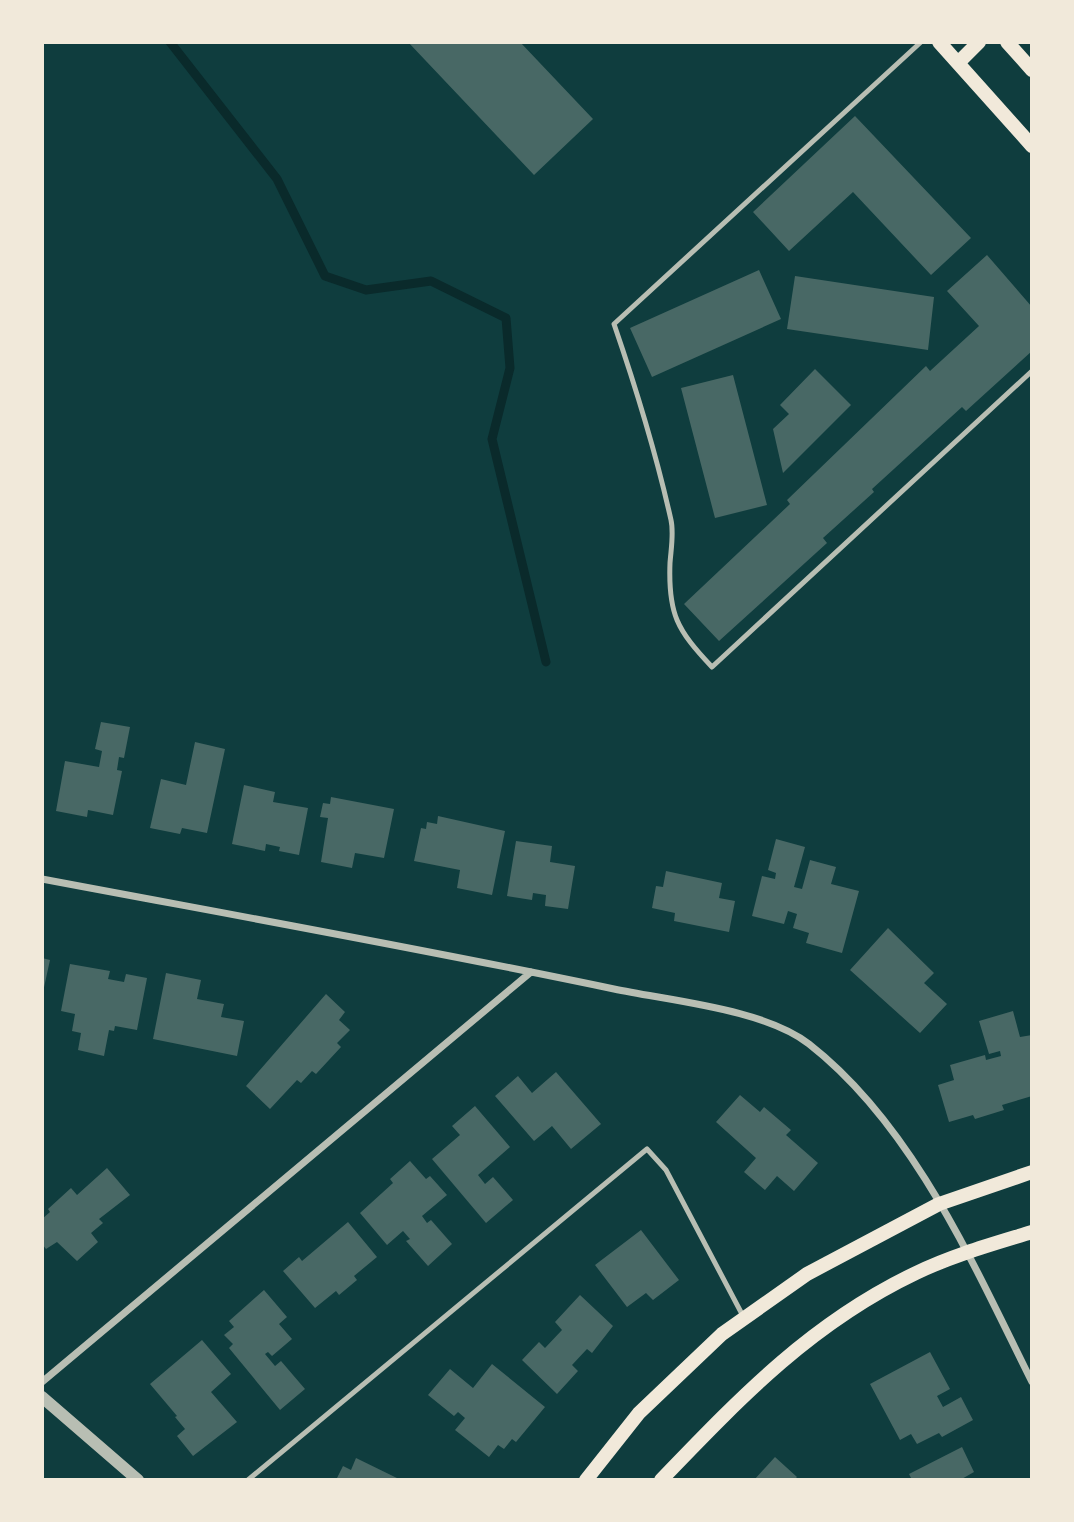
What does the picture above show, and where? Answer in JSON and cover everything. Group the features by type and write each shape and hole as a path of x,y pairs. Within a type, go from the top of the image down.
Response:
{"main road":[{"path":"939,42 1032,146"},
{"path":"958,63 979,42"},
{"path":"1007,42 1032,70"},
{"path":"586,1480 639,1413 722,1334 807,1274 939,1204 1032,1172"},
{"path":"661,1480 748,1390 795,1348 845,1312 905,1279 967,1252 1032,1232"}],"street":[{"path":"42,880 531,972 771,1022 807,1043 858,1087 939,1204 967,1252 1032,1382"},
{"path":"42,1382 531,972"},
{"path":"42,1397 138,1480"}],"lane":[{"path":"920,42 614,324 639,395 672,524 669,585 673,612 685,640 712,667 1032,370"},
{"path":"248,1480 647,1149 666,1170 744,1318"}],"building":[{"path":"408,42 520,42 593,119 534,175"},
{"path":"855,116 971,238 931,275 853,192 789,251 753,212"},
{"path":"987,255 1032,307 1032,351 966,411 962,407 872,489 874,492 823,538 827,543 719,641 684,604 790,504 787,500 926,366 930,371 979,326 947,291"},
{"path":"759,270 781,319 652,377 630,328"},
{"path":"795,276 934,297 928,350 787,329"},
{"path":"815,369 851,405 783,473 773,429 789,414 780,405"},
{"path":"733,375 767,505 715,518 681,388"},
{"path":"101,722 130,727 124,758 119,757 117,770 122,771 113,815 88,810 87,817 56,811 65,761 99,767 102,751 95,749"},
{"path":"195,742 225,749 207,833 182,828 180,834 150,828 161,779 186,785"},
{"path":"244,785 275,792 273,802 308,808 299,855 279,851 280,847 266,844 265,851 232,844"},
{"path":"331,797 394,809 384,858 355,853 352,868 321,862 328,818 320,817 323,803 330,804"},
{"path":"438,816 505,831 492,895 457,888 460,870 414,861 421,828 426,829 427,822 437,824"},
{"path":"776,839 805,847 794,887 802,889 810,860 836,867 831,884 859,891 842,953 806,943 809,933 793,928 797,914 788,911 784,924 752,916 762,876 775,879 776,873 768,870"},
{"path":"516,841 552,846 550,862 575,866 568,909 545,906 546,895 533,893 532,900 507,896"},
{"path":"666,871 722,883 719,898 735,901 729,932 674,921 675,913 652,908 656,886 663,887"},
{"path":"888,928 934,973 924,983 947,1004 920,1033 850,970"},
{"path":"42,958 50,960 43,992 42,992"},
{"path":"70,964 110,971 108,979 124,982 126,974 147,978 137,1030 115,1026 114,1031 109,1030 104,1056 78,1050 81,1033 72,1031 75,1014 61,1011"},
{"path":"166,973 201,980 197,999 224,1004 221,1017 244,1021 237,1056 153,1039"},
{"path":"326,994 345,1012 339,1020 350,1030 337,1043 341,1047 316,1074 312,1071 301,1083 297,1080 270,1109 246,1086"},
{"path":"1013,1011 1020,1037 1032,1035 1032,1096 1002,1105 1004,1110 975,1119 973,1115 949,1122 938,1085 954,1080 950,1065 985,1055 986,1060 1001,1056 1000,1051 989,1054 979,1021"},
{"path":"556,1072 601,1124 571,1149 552,1126 534,1141 495,1096 518,1076 532,1093"},
{"path":"740,1095 760,1112 764,1107 791,1130 786,1135 818,1163 794,1191 777,1176 765,1190 744,1172 756,1158 716,1122"},
{"path":"475,1106 510,1147 478,1175 485,1184 493,1177 513,1200 486,1223 432,1159 460,1135 452,1126"},
{"path":"410,1161 426,1179 430,1176 447,1195 422,1216 427,1223 431,1220 452,1244 428,1266 406,1241 410,1239 403,1231 387,1245 360,1213 393,1183 390,1179"},
{"path":"107,1168 130,1195 99,1219 103,1223 91,1233 98,1242 77,1261 57,1242 46,1249 42,1244 42,1219 50,1212 48,1209 71,1188 77,1195"},
{"path":"348,1222 377,1257 354,1276 357,1280 339,1295 336,1291 315,1308 283,1271 299,1257 302,1261"},
{"path":"641,1230 679,1280 653,1300 646,1293 627,1307 595,1265"},
{"path":"264,1290 287,1317 279,1324 292,1339 272,1356 268,1352 265,1354 275,1366 281,1361 305,1389 280,1410 229,1348 233,1344 224,1335 234,1327 229,1321"},
{"path":"580,1295 613,1326 592,1353 587,1349 572,1365 578,1371 557,1394 522,1360 539,1342 545,1348 562,1330 555,1322"},
{"path":"202,1340 231,1374 211,1392 237,1422 193,1456 177,1436 185,1429 150,1384"},
{"path":"930,1352 950,1389 937,1396 943,1407 961,1397 973,1420 942,1437 939,1433 917,1444 911,1434 900,1440 870,1384"},
{"path":"492,1364 545,1407 516,1442 512,1439 504,1449 498,1445 489,1457 455,1430 465,1418 458,1412 454,1416 428,1395 450,1369 473,1388"},
{"path":"962,1447 974,1472 960,1480 912,1480 909,1474"},
{"path":"775,1457 797,1477 794,1480 754,1480"},
{"path":"356,1458 401,1480 336,1480 343,1466 351,1470"}],"waterway":[{"path":"170,42 277,179 325,276 366,290 431,281 506,318 510,368 492,439 546,662"}]}
